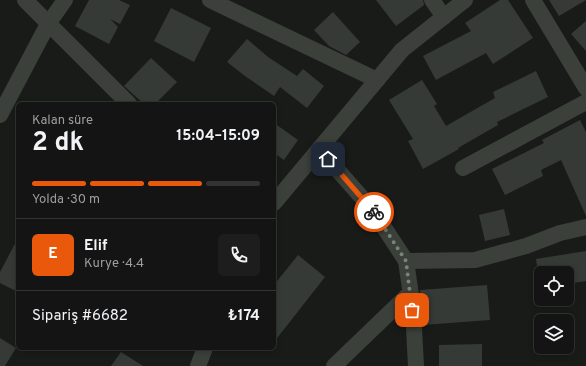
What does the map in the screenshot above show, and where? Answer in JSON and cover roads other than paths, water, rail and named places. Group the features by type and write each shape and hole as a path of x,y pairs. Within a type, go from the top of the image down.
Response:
{"street":[{"path":"25,0 127,102"},
{"path":"0,115 48,24 65,0"},
{"path":"210,0 377,80"},
{"path":"432,0 444,16"},
{"path":"276,201 402,50 465,0"},
{"path":"533,0 586,88"},
{"path":"463,168 586,102"},
{"path":"319,149 372,209 406,261 412,310 416,366"},
{"path":"406,261 475,260 526,246 560,233 586,227"},
{"path":"334,366 410,293"},
{"path":"198,366 204,350"}]}
